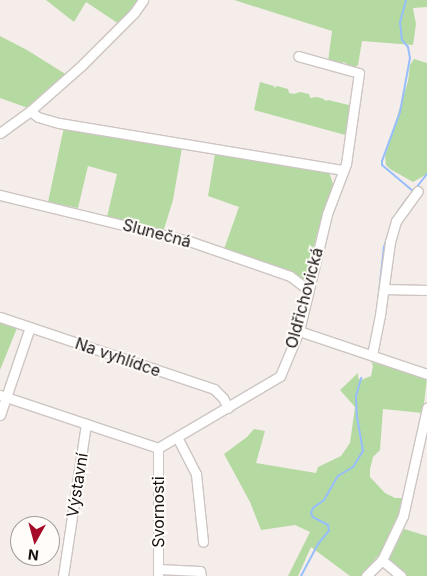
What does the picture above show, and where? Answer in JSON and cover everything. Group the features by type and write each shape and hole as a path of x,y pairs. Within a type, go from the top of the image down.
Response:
{"street":[{"path":"0,133 30,111 82,65 134,13 143,0"},
{"name":"Oldřichovická","path":"158,448 280,376 299,331 307,288 327,214 342,170 346,164 358,73 298,56"},
{"path":"30,111 38,117 59,123 342,170"},
{"path":"372,355 390,242 396,221 418,191"},
{"name":"Slunečná","path":"0,195 189,241 282,273 307,288"},
{"path":"384,289 427,290"},
{"name":"Na vyhlídce","path":"0,317 214,389 223,398 228,408"},
{"path":"0,415 2,396 30,327"},
{"path":"299,331 427,374"},
{"path":"2,396 158,448"},
{"path":"366,576 382,560 405,508 427,408"},
{"name":"Výstavní","path":"63,576 86,424"},
{"path":"177,437 196,474 203,542"},
{"name":"Svornosti","path":"158,448 158,572"},
{"path":"382,560 401,576"},
{"path":"158,572 200,571 201,576"}],"green space":[{"path":"46,0 138,0 119,24 86,2 74,22"},
{"path":"234,0 427,0 427,7 413,8 416,24 413,45 362,41 358,65 354,68 346,66 346,63 343,62 342,65 328,62 332,31"},
{"path":"0,36 67,75 28,108 0,98"},
{"path":"414,59 427,63 427,174 413,182 390,169 386,165 385,156 408,81 410,65"},
{"path":"260,82 274,86 274,88 277,86 288,89 289,93 300,92 309,94 310,98 317,97 325,101 328,100 353,106 349,136 254,110"},
{"path":"64,127 182,148 173,200 164,229 160,230 107,217 117,174 88,166 78,208 48,202"},
{"path":"215,154 301,166 329,172 333,184 319,226 305,281 224,249 239,207 208,196"},
{"path":"0,322 17,328 0,370"},
{"path":"371,362 427,378 423,413 383,409 380,450 373,457 370,469 370,477 385,493 395,498 404,498 401,514 380,555 363,576 350,576 311,547 298,576 288,576 310,532 295,525 261,530 250,502 224,454 247,437 254,429 265,431 256,463 316,473 318,467 341,456 350,443 355,407 340,390 358,373 358,378 361,380 371,376 373,366"},
{"path":"404,529 427,536 427,576 404,576 388,562"}],"waterway":[{"path":"406,0 400,22 402,40 408,47 410,58 400,112 382,165 413,191"},
{"path":"416,188 427,174"},
{"path":"398,211 408,197"},
{"path":"378,301 384,247 392,222"},
{"path":"301,576 318,544 329,531 328,525 313,517 311,513 313,508 324,500 338,476 353,467 363,451 357,417 356,396 361,378"}]}
